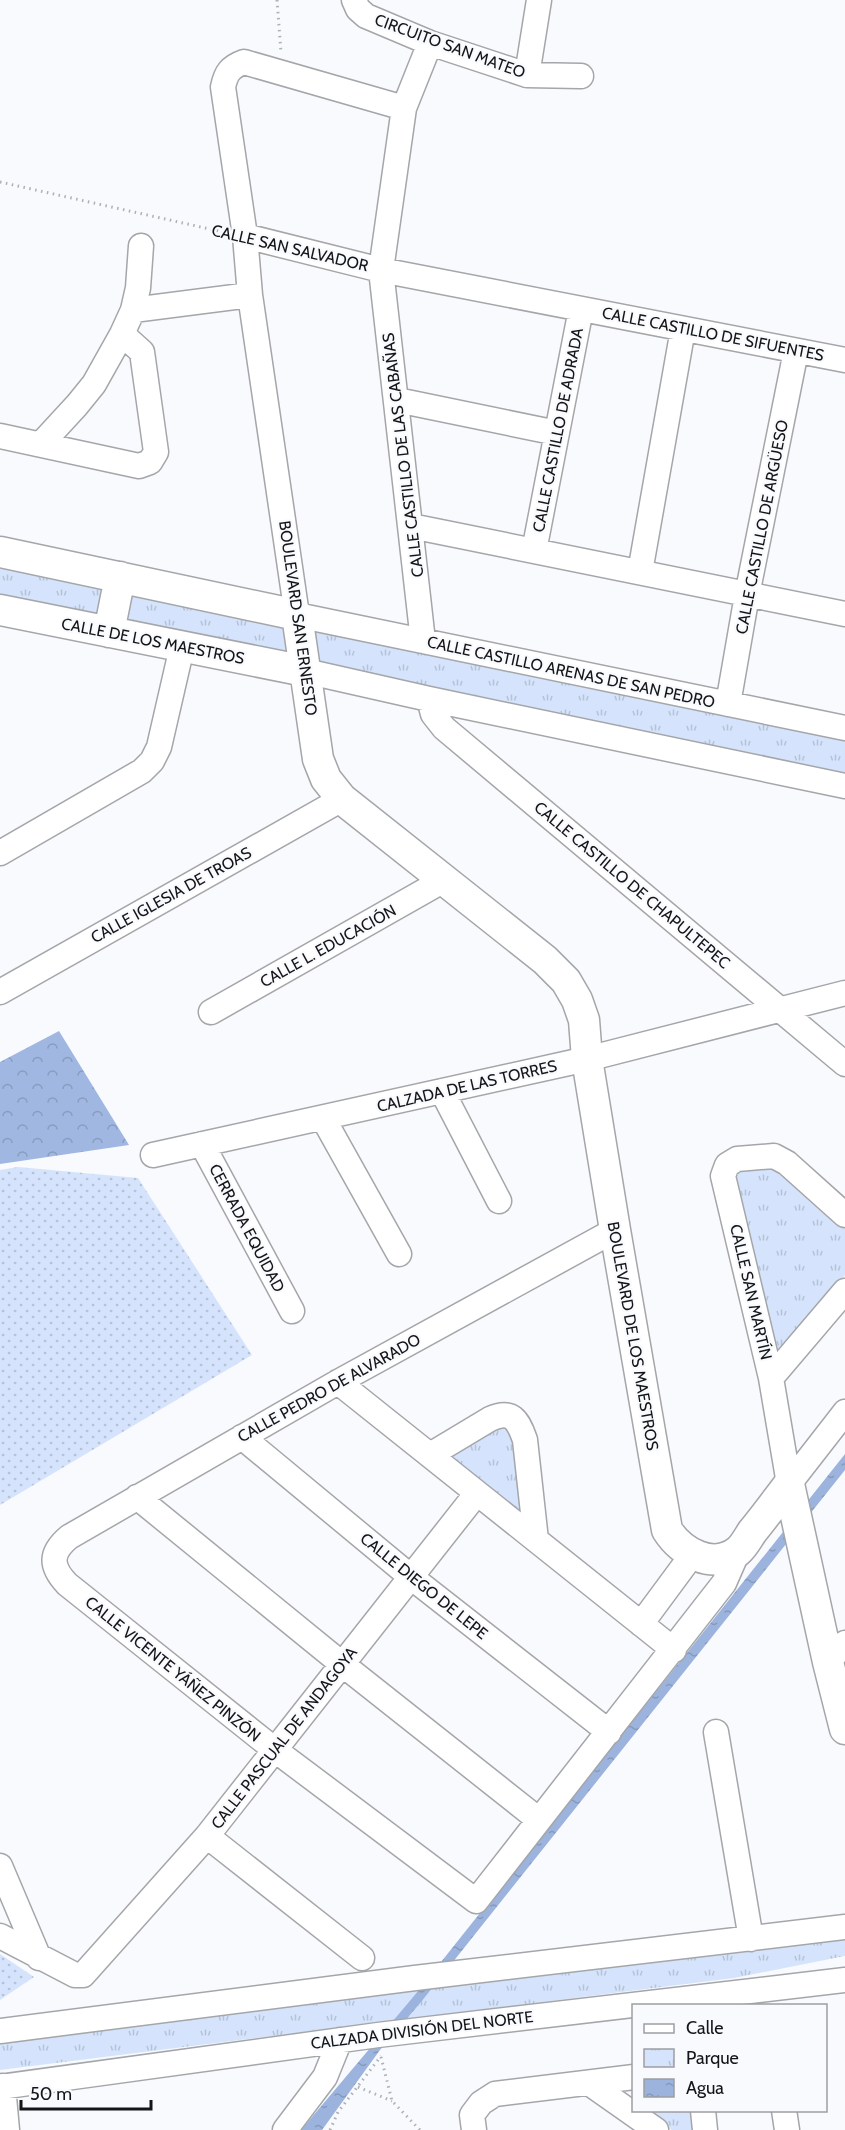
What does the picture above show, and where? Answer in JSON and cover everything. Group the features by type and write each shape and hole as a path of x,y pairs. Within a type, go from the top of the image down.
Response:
{"main road":[{"path":"0,552 297,615"},
{"path":"109,632 120,577"},
{"name":"CALLE DE LOS MAESTROS","path":"0,610 305,671"},
{"name":"BOULEVARD SAN ERNESTO","path":"297,615 318,759 327,779 342,799 544,960 566,981 577,1000 584,1020 587,1059"},
{"name":"BOULEVARD DE LOS MAESTROS","path":"587,1059 667,1530 675,1543 692,1555"},
{"path":"692,1555 706,1559 722,1558 738,1551 792,1495"},
{"path":"792,1495 801,1538 836,1653 845,1729"}],"street":[{"path":"527,75 539,0"},
{"name":"CIRCUITO SAN MATEO","path":"356,4 366,16 430,43 527,75 580,76"},
{"name":"CALLE CASTILLO DE LAS CABAÑAS","path":"423,641 381,270 404,108 430,43"},
{"name":"BOULEVARD SAN ERNESTO","path":"282,73 244,62 233,65 226,75 223,87 245,236 250,295 297,615"},
{"path":"282,73 404,108"},
{"name":"CALLE SAN SALVADOR","path":"245,236 381,270 581,309"},
{"path":"42,443 94,384 122,334 133,310 138,288 141,246"},
{"path":"133,310 250,295"},
{"name":"CALLE CASTILLO DE SIFUENTES","path":"581,309 845,360"},
{"name":"CALLE CASTILLO DE ADRADA","path":"534,551 581,309"},
{"path":"640,572 683,329"},
{"path":"0,436 42,443 139,466 150,462 156,452 142,352 122,334"},
{"name":"CALLE CASTILLO DE ARGÜESO","path":"728,704 747,595 796,351"},
{"path":"397,400 557,433"},
{"path":"411,526 845,614"},
{"name":"CALLE CASTILLO ARENAS DE SAN PEDRO","path":"297,615 845,728"},
{"path":"0,853 142,771 152,761 159,747 182,647"},
{"path":"305,671 845,786"},
{"name":"CALLE CASTILLO DE CHAPULTEPEC","path":"429,699 433,714 444,728 780,1009 843,1058"},
{"name":"CALLE IGLESIA DE TROAS","path":"0,992 342,799"},
{"name":"CALLE L. EDUCACIÓN","path":"211,1012 444,880"},
{"name":"CALZADA DE LAS TORRES","path":"153,1155 587,1059 845,993"},
{"path":"442,1091 500,1201"},
{"path":"323,1118 399,1254"},
{"name":"CERRADA EQUIDAD","path":"202,1144 292,1311"},
{"name":"CALLE SAN MARTÍN","path":"771,1378 723,1176 727,1165 738,1158 774,1156 787,1163 845,1215"},
{"name":"CALLE PEDRO DE ALVARADO","path":"54,1559 58,1546 69,1537 137,1497 338,1382 615,1230"},
{"name":"CALLE SAN MARTÍN","path":"771,1378 845,1291"},
{"path":"771,1378 792,1495"},
{"path":"338,1382 674,1650"},
{"path":"792,1495 845,1412"},
{"path":"430,1455 500,1414 512,1416 520,1425 525,1440 536,1540"},
{"name":"CALLE DIEGO DE LEPE","path":"242,1437 411,1577 609,1732"},
{"name":"CALLE PASCUAL DE ANDAGOYA","path":"39,1958 75,1975 83,1975 207,1836 477,1493"},
{"path":"137,1497 342,1664 540,1820 724,1583 738,1551"},
{"path":"641,1624 692,1555"},
{"name":"CALLE VICENTE YÁÑEZ PINZÓN","path":"54,1559 57,1574 67,1584 275,1750 476,1901 540,1820"},
{"path":"716,1732 751,1939"},
{"path":"207,1836 362,1958"},
{"path":"0,1866 39,1958"},
{"path":"0,2031 845,1927"},
{"path":"0,1936 39,1958"},
{"name":"CALZADA DIVISIÓN DEL NORTE","path":"702,2004 763,1997 845,1980"},
{"name":"CALZADA DIVISIÓN DEL NORTE","path":"1,2086 340,2040 395,2039 632,2012"},
{"path":"285,2130 326,2077 340,2040"},
{"path":"474,2130 472,2115 481,2103 495,2094 632,2077"},
{"path":"589,2083 656,2130"},
{"path":"1,2086 7,2130"},
{"path":"703,2112 705,2130"},
{"path":"784,2112 787,2130"}],"path":[{"path":"277,0 282,73"},
{"name":"CALLE SAN SALVADOR","path":"0,182 245,236"},
{"path":"330,2130 338,2112 395,2039"},
{"path":"392,2101 395,2039"},
{"path":"357,2087 392,2101 420,2130"}],"green space":[{"path":"0,556 845,730 845,782 0,605"},
{"path":"59,1031 129,1145 0,1164 0,1062"},
{"path":"773,1162 845,1224 845,1275 773,1364 731,1170"},
{"path":"18,1167 138,1178 252,1355 0,1505 0,1170"},
{"path":"501,1424 511,1428 525,1521 447,1456"},
{"path":"845,1935 845,1956 734,1978 0,2070 0,2036"},
{"path":"0,1954 34,1977 0,2000"},
{"path":"643,2112 694,2112 695,2130 672,2130"}],"water":[{"path":"845,1454 845,1470 421,2002 380,2050 322,2130 301,2130 414,1996"}]}
